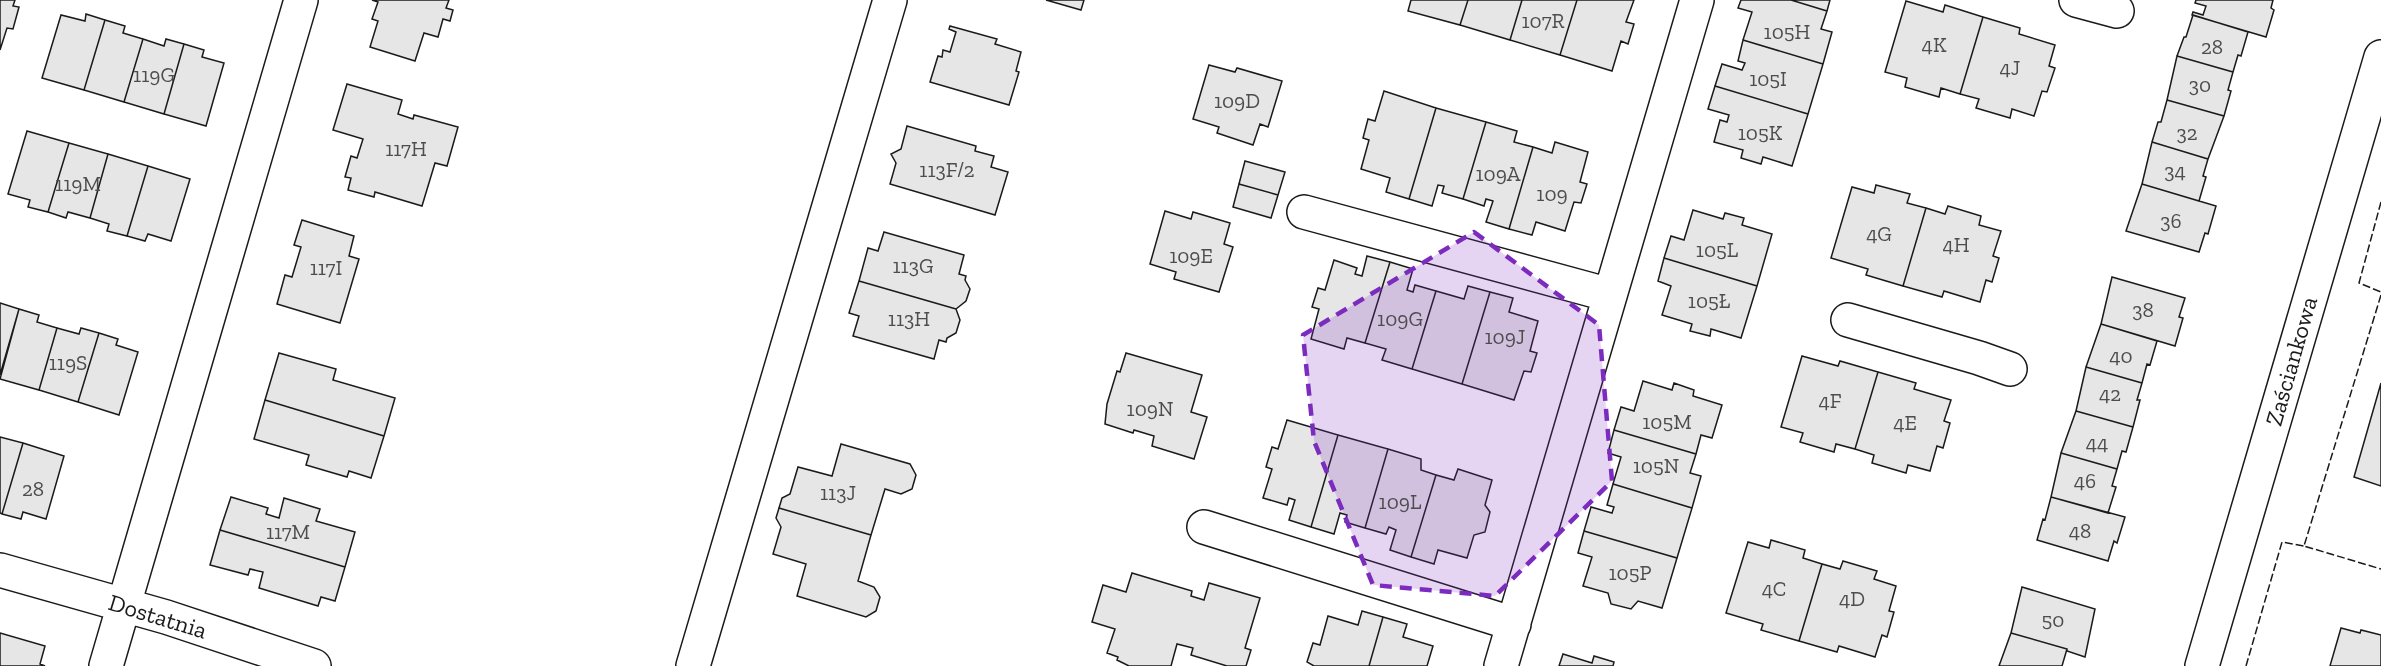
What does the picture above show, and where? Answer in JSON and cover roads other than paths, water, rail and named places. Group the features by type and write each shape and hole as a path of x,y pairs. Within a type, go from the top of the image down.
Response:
{"street":[{"path":"106,666 301,0"},
{"path":"693,666 890,0"},
{"path":"1501,666 1697,0"},
{"path":"2076,0 2117,12"},
{"name":"Zaściankowa","path":"2202,666 2381,57"},
{"path":"1304,212 1610,294"},
{"path":"1848,320 2010,369"},
{"path":"1204,527 1514,624"},
{"name":"Dostatnia","path":"0,570 166,617 314,666"}]}
